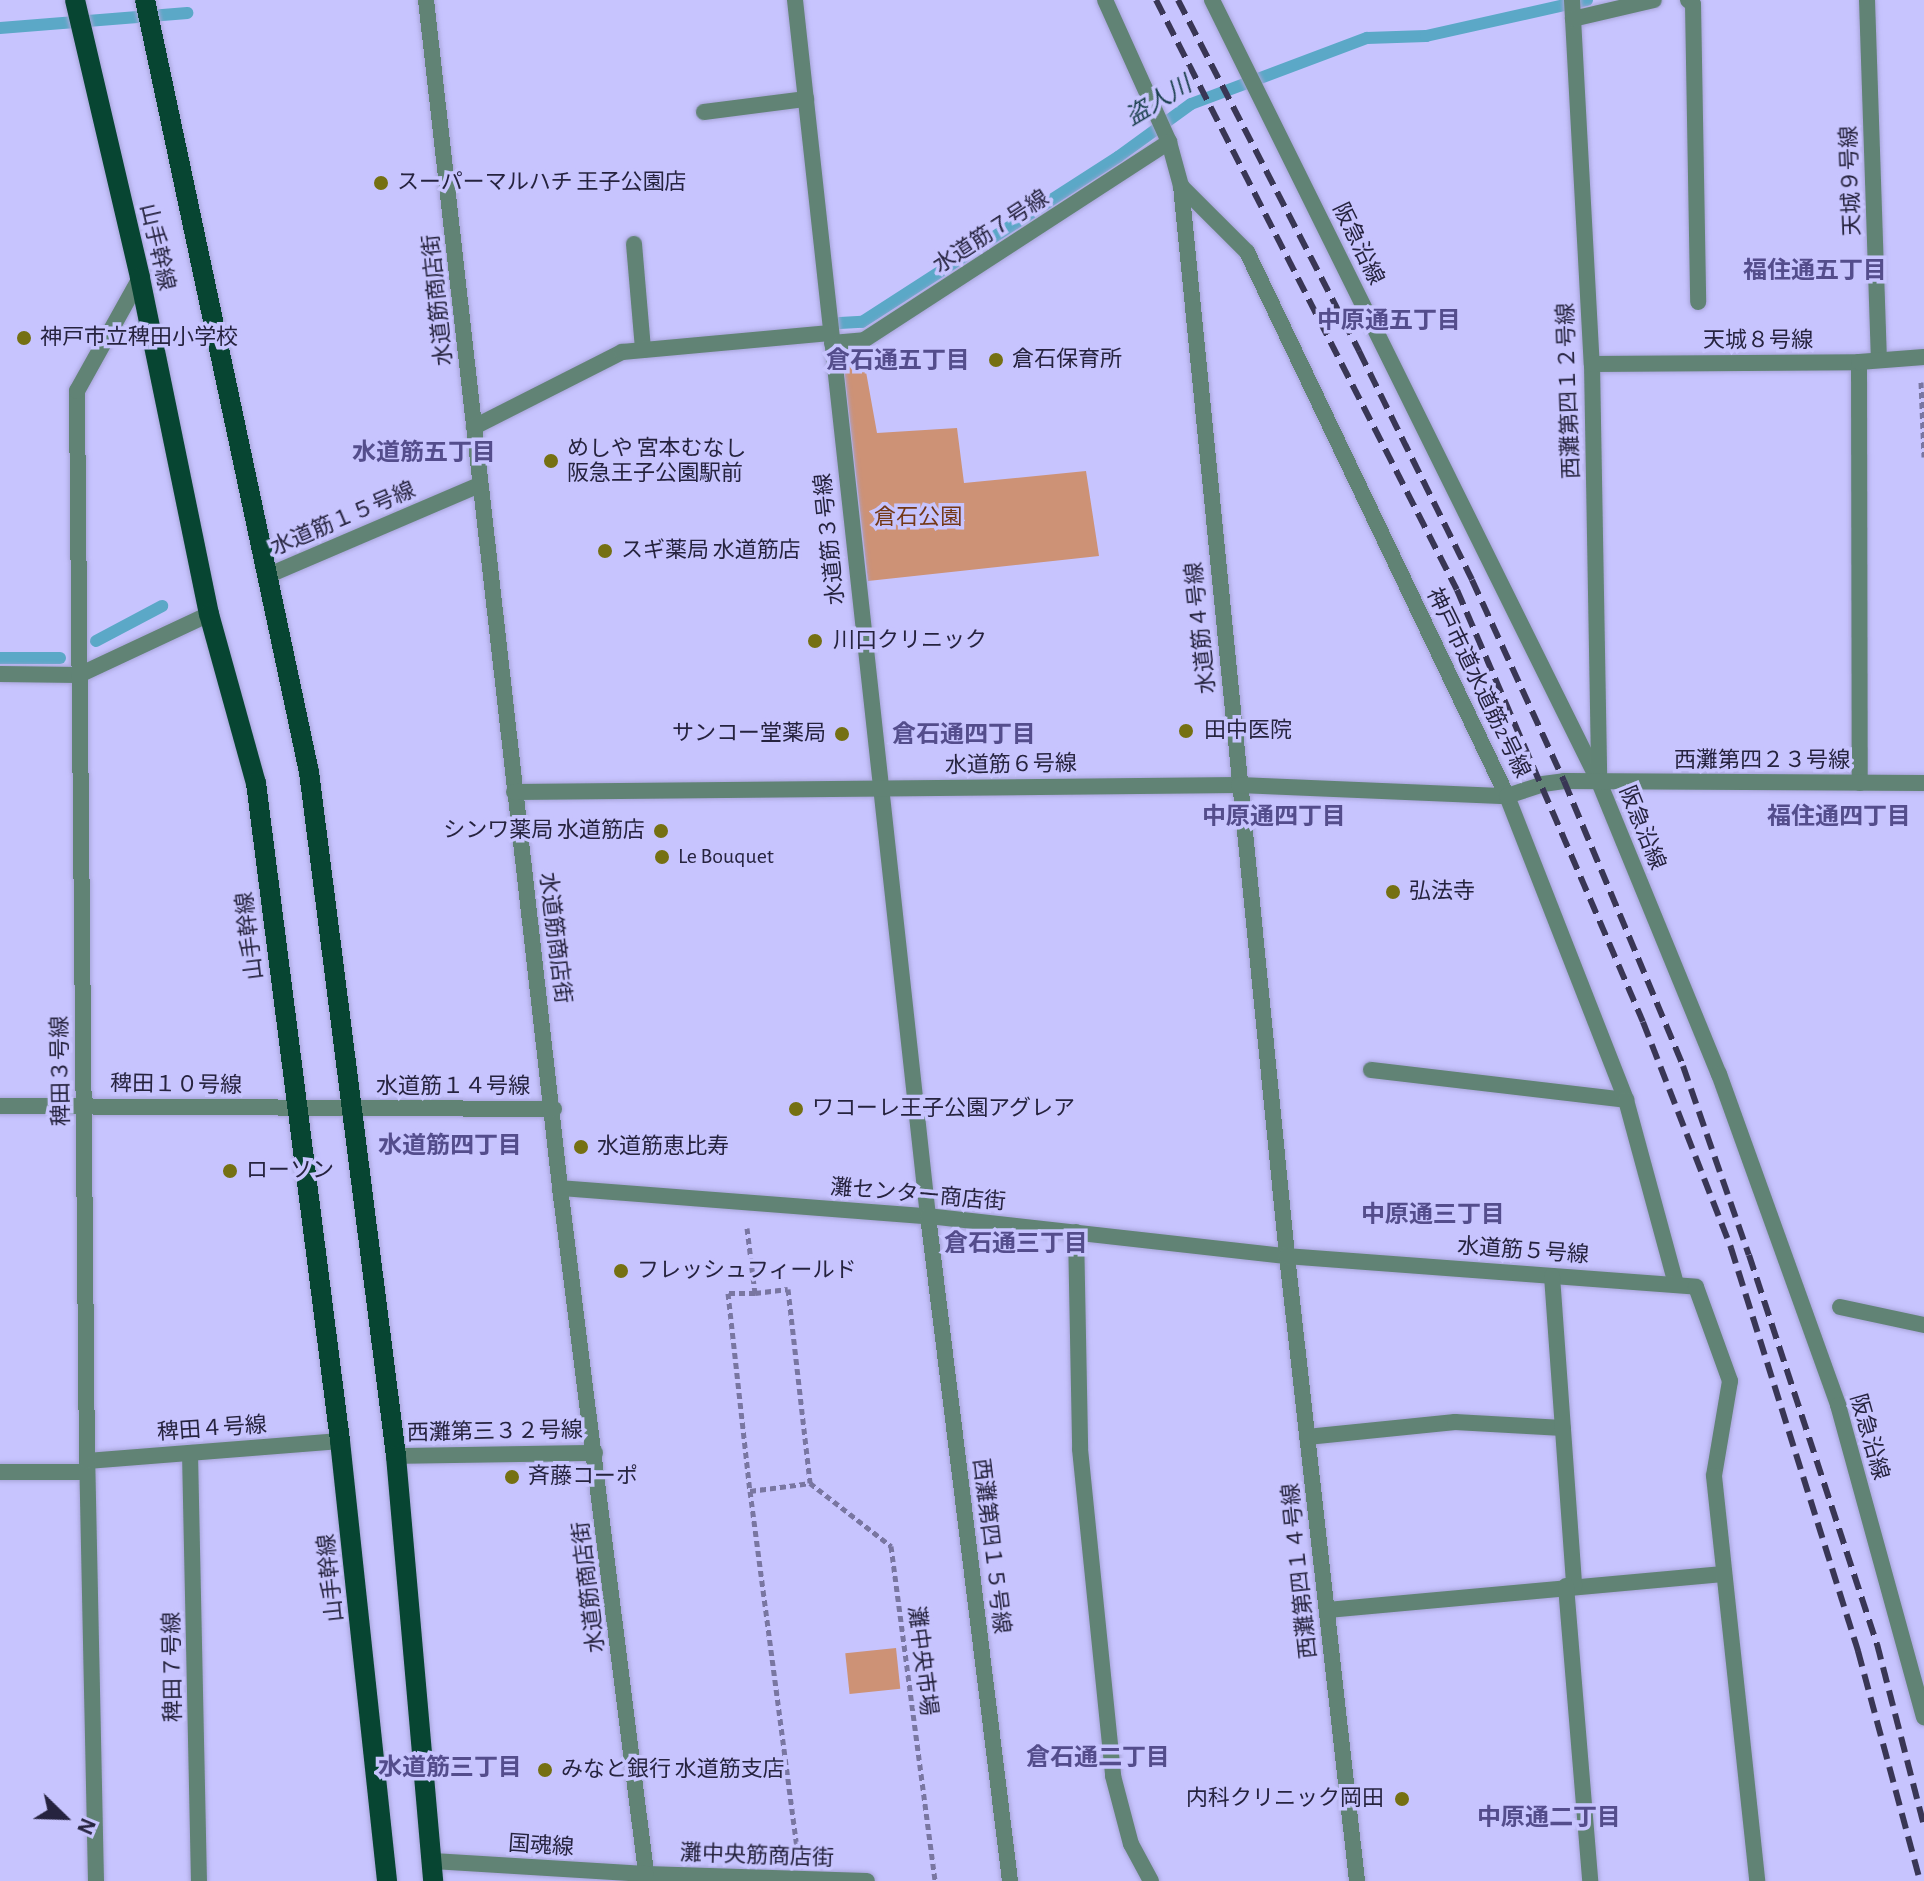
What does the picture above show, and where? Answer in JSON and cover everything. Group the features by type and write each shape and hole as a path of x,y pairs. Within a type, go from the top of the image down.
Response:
{"main road":[{"name":"山手幹線","path":"75,0 140,278 209,614 256,783 295,1110 340,1441 387,1881"},
{"name":"山手幹線","path":"145,0 309,772 396,1456 433,1871"}],"street":[{"name":"水道筋商店街","path":"426,0 514,792 554,1109 560,1188 646,1878"},
{"name":"水道筋３号線","path":"795,0 928,1216"},
{"name":"神戸市道水道筋2号線","path":"1105,0 1168,140 1181,186 1247,252 1507,796 1626,1100 1676,1284"},
{"name":"阪急沿線","path":"1212,0 1599,782 1719,1074 1838,1405 1924,1717"},
{"path":"1572,12 1654,0"},
{"path":"1688,0 1693,4 1698,302"},
{"name":"天城９号線","path":"1867,0 1879,360"},
{"name":"西灘第四１２号線","path":"1572,12 1592,364 1599,782"},
{"path":"704,112 806,99"},
{"name":"水道筋７号線","path":"474,427 622,352 831,338 864,340 1168,140"},
{"name":"水道筋４号線","path":"1181,186 1239,785 1279,1255"},
{"path":"634,244 643,350"},
{"name":"稗田３号線","path":"96,1881 87,1467 77,391 140,278"},
{"name":"天城８号線","path":"1592,364 1859,362 1922,357"},
{"path":"1859,362 1860,783"},
{"name":"水道筋１５号線","path":"269,575 479,485"},
{"path":"0,674 79,675 209,614"},
{"name":"西灘第四２３号線","path":"1507,796 1543,784 1599,782 1924,783"},
{"name":"水道筋６号線","path":"514,792 1239,785 1507,796"},
{"path":"1371,1070 1626,1100"},
{"name":"稗田１０号線","path":"0,1106 352,1110"},
{"name":"水道筋１４号線","path":"352,1110 554,1109"},
{"name":"灘センター商店街","path":"560,1188 928,1216 1279,1255"},
{"name":"西灘第四１５号線","path":"928,1216 1010,1881"},
{"path":"1076,1232 1080,1449 1113,1776 1131,1844 1151,1881"},
{"name":"水道筋５号線","path":"1279,1255 1676,1284"},
{"name":"西灘第四１４号線","path":"1279,1255 1307,1437 1357,1881"},
{"path":"1552,1276 1590,1881"},
{"path":"1676,1284 1696,1287 1730,1381 1714,1476 1757,1881"},
{"path":"1840,1307 1924,1325"},
{"path":"1307,1437 1455,1422 1563,1428"},
{"name":"稗田４号線","path":"0,1472 87,1467 190,1453 340,1441"},
{"name":"稗田７号線","path":"190,1453 199,1881"},
{"name":"西灘第三３２号線","path":"396,1456 595,1453"},
{"path":"1327,1610 1723,1574"},
{"name":"国魂線","path":"433,1871 646,1878"},
{"name":"灘中央筋商店街","path":"646,1878 867,1881"}],"path":[{"path":"1922,357 1924,457"},
{"path":"744,1202 755,1293"},
{"path":"750,1491 810,1483 788,1289 728,1293 750,1491 801,1879"},
{"name":"灘中央市場","path":"810,1483 891,1546 935,1881"}],"green space":[{"name":"倉石公園","path":"863,355 877,433 957,428 964,483 1086,471 1099,556 868,581 844,368"},
{"path":"896,1648 900,1689 850,1694 845,1653"}],"waterway":[{"name":"盗人川","path":"840,323 862,322 1118,157 1191,104 1367,38 1426,36 1587,0"},
{"path":"0,28 187,13"},
{"name":"盗人川","path":"96,641 162,606"},
{"name":"盗人川","path":"0,658 60,658"}],"railway":[{"path":"1156,0 1457,590 1643,1022 1731,1248 1858,1651 1920,1881"},
{"path":"1178,0 1359,351 1472,580 1564,781 1683,1066 1749,1255 1877,1644 1924,1826"}],"place":[{"name":"スーパーマルハチ 王子公園店","path":"381,183"},
{"name":"神戸市立稗田小学校","path":"24,338"},
{"name":"倉石保育所","path":"996,360"},
{"name":"めしや 宮本むなし 阪急王子公園駅前","path":"551,461"},
{"name":"スギ薬局 水道筋店","path":"605,551"},
{"name":"川口クリニック","path":"815,641"},
{"name":"田中医院","path":"1186,731"},
{"name":"サンコー堂薬局","path":"842,734"},
{"name":"シンワ薬局 水道筋店","path":"661,831"},
{"name":"Le Bouquet","path":"662,857"},
{"name":"弘法寺","path":"1393,892"},
{"name":"ワコーレ王子公園アグレア","path":"796,1109"},
{"name":"水道筋恵比寿","path":"581,1147"},
{"name":"ローソン","path":"230,1171"},
{"name":"フレッシュフィールド","path":"621,1271"},
{"name":"斉藤コーポ","path":"512,1477"},
{"name":"みなと銀行 水道筋支店","path":"545,1770"},
{"name":"内科クリニック岡田","path":"1402,1799"}],"district":[{"name":"福住通五丁目","path":"1815,272"},
{"name":"中原通五丁目","path":"1389,322"},
{"name":"倉石通五丁目","path":"898,362"},
{"name":"水道筋五丁目","path":"424,454"},
{"name":"倉石通四丁目","path":"964,736"},
{"name":"中原通四丁目","path":"1274,818"},
{"name":"福住通四丁目","path":"1839,818"},
{"name":"水道筋四丁目","path":"450,1147"},
{"name":"中原通三丁目","path":"1433,1216"},
{"name":"倉石通三丁目","path":"1016,1245"},
{"name":"倉石通二丁目","path":"1098,1759"},
{"name":"水道筋三丁目","path":"450,1769"},
{"name":"中原通二丁目","path":"1549,1819"}]}
